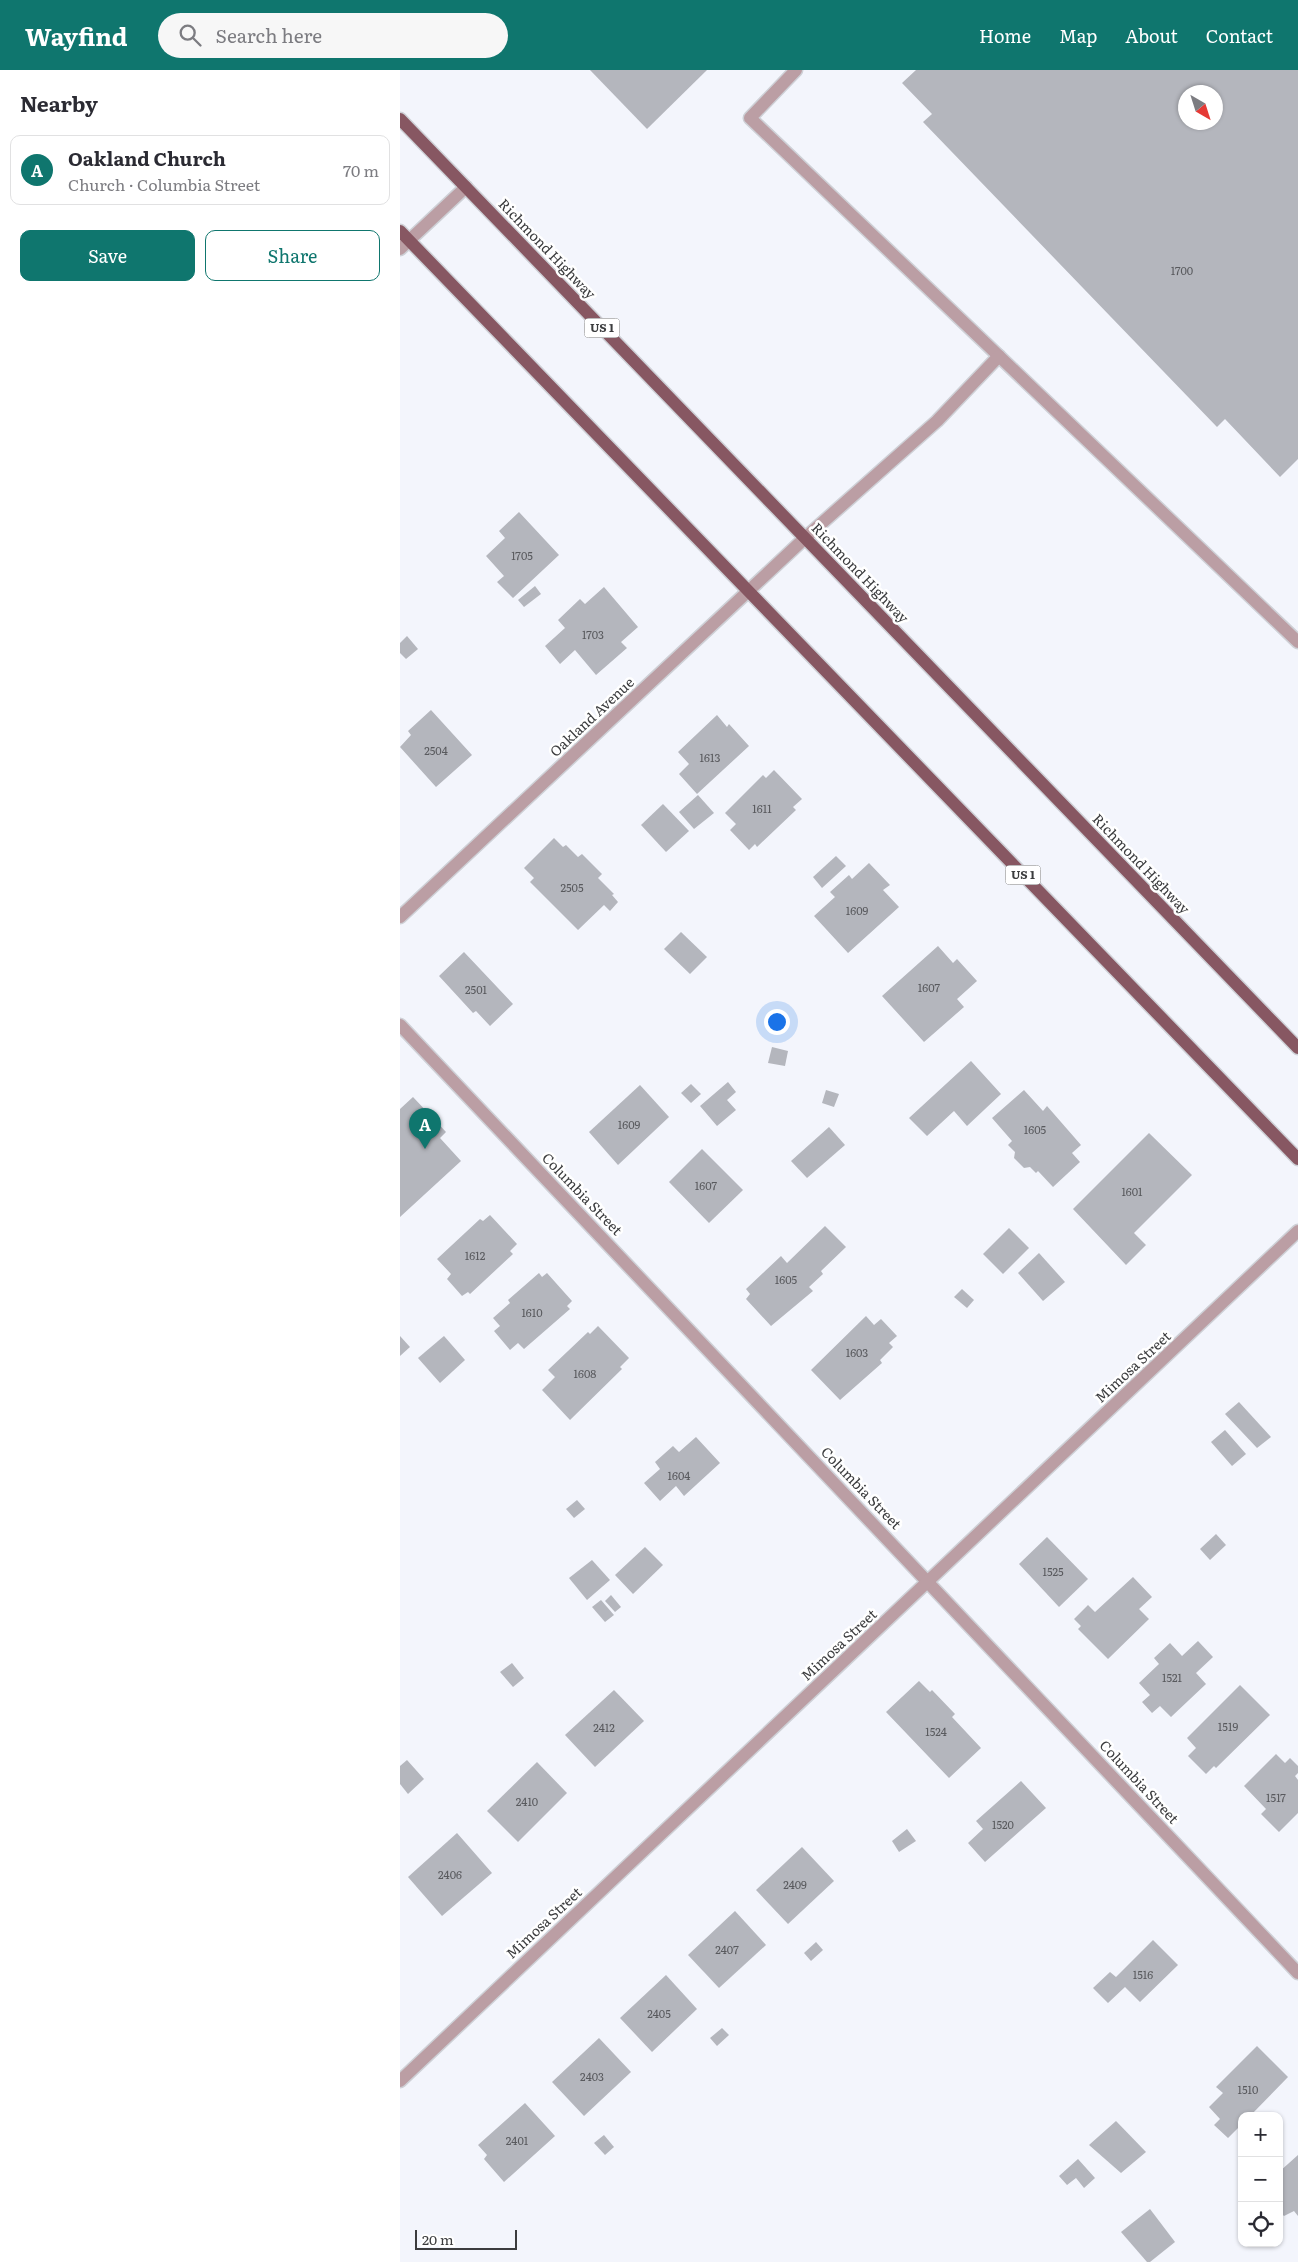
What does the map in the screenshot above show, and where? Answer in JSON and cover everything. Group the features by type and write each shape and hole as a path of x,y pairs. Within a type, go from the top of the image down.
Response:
{"main road":[{"name":"Richmond Highway","path":"400,119 1298,1048"},
{"name":"US 1","path":"403,240 748,591 1298,1159"}],"street":[{"path":"796,70 750,118 1298,642"},
{"path":"403,240 466,187"},
{"name":"Oakland Avenue","path":"400,917 805,538 937,421 999,356"},
{"name":"Columbia Street","path":"400,1025 928,1580 1298,1973"},
{"name":"Mimosa Street","path":"400,2081 1298,1231"}],"building":[{"path":"590,70 707,70 647,129"},
{"path":"916,70 1298,70 1298,459 1280,477 1225,419 1217,427 923,122 932,114 902,83"},
{"path":"519,512 559,555 513,598 497,582 504,576 486,556 505,538 499,531"},
{"path":"535,586 541,594 524,607 518,600"},
{"path":"604,587 638,627 621,642 627,648 596,675 575,650 560,664 545,646 565,628 558,620 580,599 585,604"},
{"path":"407,636 418,649 406,659 400,653 400,643"},
{"path":"431,710 472,755 436,787 400,747 411,735 408,731"},
{"path":"717,715 727,727 729,724 749,746 697,794 679,774 689,764 678,752"},
{"path":"774,770 802,799 793,807 796,810 757,847 755,844 749,850 730,830 736,824 725,813 763,775 766,778"},
{"path":"698,795 714,813 694,829 679,812"},
{"path":"663,804 689,831 666,852 641,825"},
{"path":"554,838 563,847 566,845 578,857 582,854 602,874 598,878 614,894 612,895 618,902 610,911 604,905 578,930 530,882 534,878 524,868"},
{"path":"836,856 846,866 822,888 813,877"},
{"path":"869,863 890,885 883,890 899,907 848,953 814,916 835,897 830,892 849,875 852,879"},
{"path":"681,932 707,957 690,974 664,949"},
{"path":"938,946 953,963 957,959 977,981 957,999 964,1007 924,1042 882,996"},
{"path":"464,952 513,1004 490,1026 476,1011 473,1013 439,976"},
{"path":"772,1047 788,1051 785,1066 768,1063"},
{"path":"971,1061 1001,1094 967,1126 954,1111 927,1136 909,1118"},
{"path":"728,1082 736,1092 727,1100 736,1110 717,1126 700,1106"},
{"path":"691,1084 701,1094 691,1103 681,1093"},
{"path":"640,1085 669,1117 618,1165 589,1132"},
{"path":"826,1090 839,1094 834,1107 822,1103"},
{"path":"1024,1090 1043,1111 1047,1106 1081,1145 1072,1153 1080,1162 1053,1187 1038,1171 1036,1173 1030,1167 1024,1168 1014,1158 1015,1152 1008,1145 1012,1141 992,1118"},
{"path":"413,1097 446,1132 440,1138 461,1161 400,1217 400,1109"},
{"path":"829,1127 845,1145 807,1178 791,1161"},
{"path":"1149,1133 1192,1175 1134,1233 1146,1245 1126,1265 1073,1209"},
{"path":"702,1149 743,1190 709,1223 669,1182"},
{"path":"490,1215 517,1244 510,1251 513,1254 470,1294 468,1292 462,1296 447,1279 451,1274 437,1259 480,1219 483,1221"},
{"path":"825,1226 846,1247 821,1271 823,1274 809,1287 813,1291 771,1326 746,1299 750,1294 746,1289 781,1256 787,1263"},
{"path":"1009,1228 1029,1248 1003,1274 983,1254"},
{"path":"1039,1253 1065,1282 1043,1301 1018,1273"},
{"path":"539,1273 542,1277 547,1273 572,1301 567,1306 570,1309 524,1349 518,1343 510,1350 494,1331 500,1326 493,1318 510,1303 508,1300"},
{"path":"962,1289 974,1300 967,1308 954,1297"},
{"path":"866,1316 874,1325 881,1319 897,1336 889,1343 893,1347 880,1360 882,1363 840,1400 811,1370"},
{"path":"598,1326 629,1358 620,1367 622,1369 570,1420 542,1390 555,1377 548,1370 588,1332 590,1334"},
{"path":"400,1336 410,1347 400,1356"},
{"path":"444,1336 465,1360 440,1383 418,1358"},
{"path":"1239,1402 1271,1437 1257,1448 1225,1414"},
{"path":"1225,1430 1246,1454 1232,1466 1211,1442"},
{"path":"696,1437 720,1463 684,1496 676,1486 660,1501 644,1483 660,1469 655,1462 673,1446 679,1452"},
{"path":"577,1500 585,1509 574,1518 566,1509"},
{"path":"1216,1534 1226,1545 1210,1560 1200,1549"},
{"path":"1047,1537 1088,1579 1059,1607 1019,1564"},
{"path":"645,1547 663,1565 633,1594 615,1575"},
{"path":"592,1560 610,1580 587,1600 569,1578"},
{"path":"1133,1577 1152,1597 1139,1609 1149,1619 1108,1659 1078,1629 1081,1626 1074,1619 1088,1605 1095,1612"},
{"path":"611,1595 621,1607 615,1612 605,1601"},
{"path":"601,1600 614,1615 605,1622 592,1607"},
{"path":"1198,1641 1213,1657 1196,1673 1206,1684 1171,1717 1160,1706 1152,1713 1142,1702 1150,1695 1139,1683 1159,1664 1154,1658 1170,1643 1182,1656"},
{"path":"512,1663 524,1678 513,1687 500,1672"},
{"path":"919,1681 930,1692 932,1690 955,1714 952,1717 981,1748 949,1778 886,1712"},
{"path":"1240,1685 1270,1715 1216,1768 1214,1766 1206,1774 1188,1756 1196,1748 1187,1738"},
{"path":"614,1690 644,1721 595,1767 565,1735"},
{"path":"1276,1754 1285,1763 1290,1758 1298,1766 1298,1773 1295,1776 1298,1780 1298,1813 1279,1832 1261,1814 1266,1809 1244,1786"},
{"path":"407,1760 424,1779 408,1794 400,1784 400,1766"},
{"path":"537,1762 567,1793 518,1842 487,1811"},
{"path":"1021,1781 1046,1808 985,1862 968,1843 983,1829 976,1821"},
{"path":"907,1829 916,1841 899,1852 892,1841"},
{"path":"457,1833 492,1873 442,1916 408,1877"},
{"path":"802,1847 834,1881 788,1924 756,1890"},
{"path":"735,1911 766,1945 719,1988 688,1955"},
{"path":"1153,1940 1178,1965 1140,2002 1125,1987 1108,2003 1093,1988 1110,1972 1116,1977"},
{"path":"816,1942 823,1950 811,1961 804,1953"},
{"path":"666,1975 697,2009 652,2052 620,2018"},
{"path":"722,2028 729,2035 717,2046 710,2038"},
{"path":"599,2038 631,2072 584,2116 552,2082"},
{"path":"1257,2046 1288,2077 1254,2112 1238,2112 1238,2128 1228,2138 1214,2125 1220,2119 1209,2107 1223,2093 1216,2087"},
{"path":"525,2103 555,2136 504,2182 484,2159 487,2155 478,2145"},
{"path":"1116,2121 1146,2152 1121,2173 1089,2145"},
{"path":"604,2135 614,2147 605,2155 594,2143"},
{"path":"1298,2155 1298,2216 1294,2211 1283,2215 1283,2168"},
{"path":"1078,2159 1095,2178 1084,2188 1076,2178 1067,2185 1059,2176"},
{"path":"1150,2209 1175,2242 1150,2262 1147,2262 1121,2232"}],"place":[{"name":"Oakland Church","path":"425,1149"}]}
